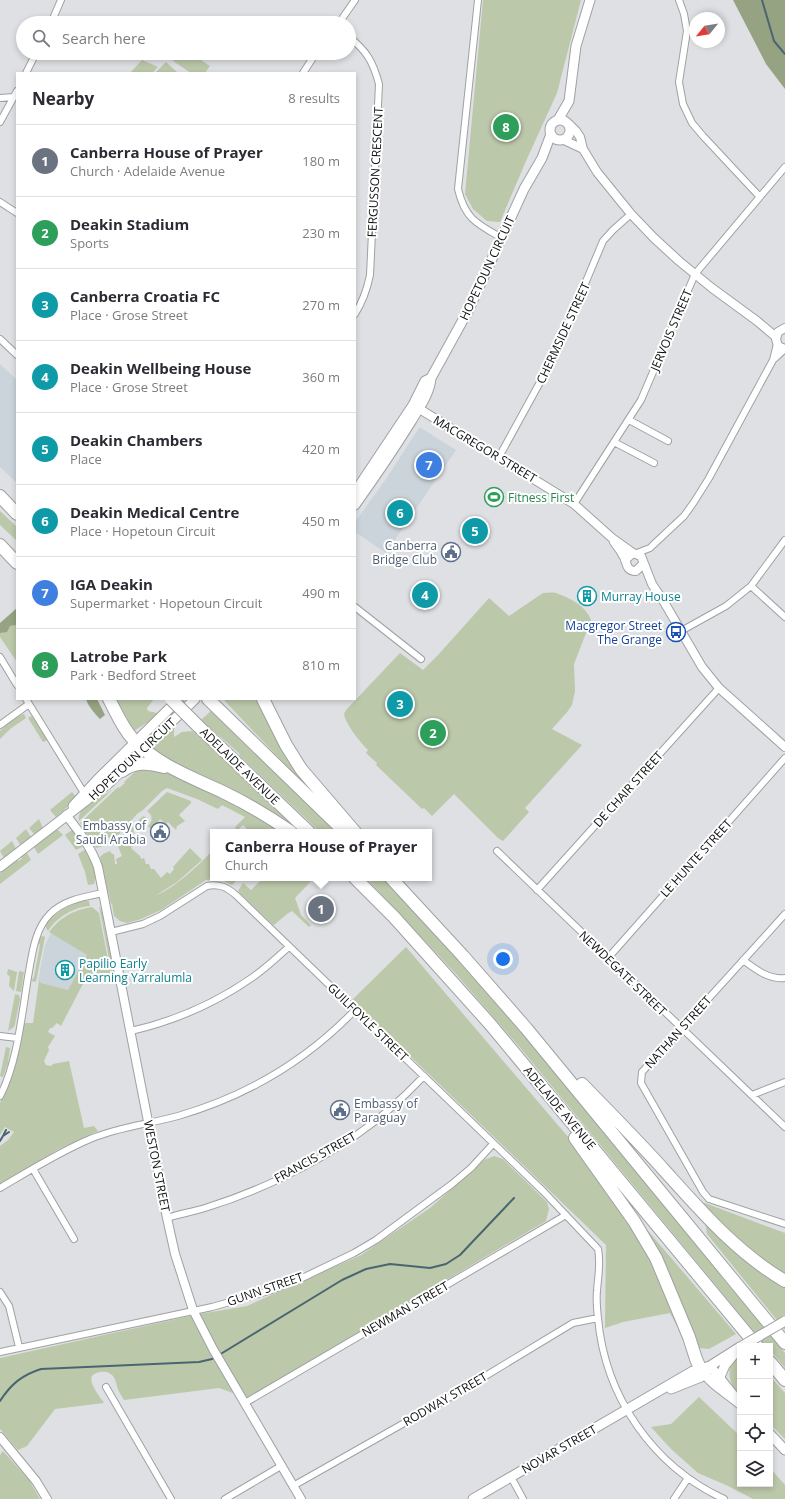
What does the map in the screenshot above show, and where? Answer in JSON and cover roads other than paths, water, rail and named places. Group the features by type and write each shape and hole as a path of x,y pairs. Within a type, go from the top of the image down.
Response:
{"highway":[{"path":"0,489 16,502"},
{"path":"0,496 16,513"},
{"path":"0,535 16,550"},
{"path":"0,545 16,562"},
{"path":"109,700 125,729 140,745 159,760 178,772 265,813 287,829"},
{"name":"ADELAIDE AVENUE","path":"172,700 306,829"},
{"path":"264,700 283,739 301,768 352,829"},
{"path":"212,703 343,829"},
{"path":"122,771 130,766 143,763 156,765 178,772"},
{"path":"355,881 370,894"},
{"name":"ADELAIDE AVENUE","path":"358,881 460,989 754,1343"},
{"name":"ADELAIDE AVENUE","path":"394,881 412,899 526,1028 781,1336 785,1343"},
{"path":"397,881 412,899"},
{"path":"526,1028 557,1057 665,1171 703,1215 767,1271 785,1290"},
{"path":"520,1060 536,1088 576,1138 634,1221 656,1258 689,1337 696,1359 705,1369"},
{"path":"767,1271 785,1281"},
{"path":"773,1366 785,1380"}],"main road":[{"path":"569,101 558,120 552,123 550,127 551,134 555,139 562,140 569,135 570,132 569,101 576,46 590,0"},
{"path":"558,120 569,124"},
{"name":"HOPETOUN CIRCUIT","path":"356,491 430,385 431,378 469,309 524,188 542,158 551,134"},
{"name":"HOPETOUN CIRCUIT","path":"542,158 551,152 562,140"},
{"name":"HOPETOUN CIRCUIT","path":"356,503 390,454 416,407"},
{"name":"HOPETOUN CIRCUIT","path":"87,796 122,771 140,745 178,700"},
{"name":"HOPETOUN CIRCUIT","path":"0,867 66,815 140,745 194,700"},
{"name":"NOVAR STREET","path":"747,1343 785,1321"},
{"name":"NOVAR STREET","path":"473,1499 693,1371 705,1369 737,1349"},
{"path":"720,1377 725,1365 737,1351"},
{"path":"705,1369 720,1377 737,1400"},
{"path":"705,1369 720,1389 737,1402"},
{"path":"773,1437 785,1450"}],"street":[{"path":"54,16 61,0"},
{"path":"344,16 355,0"},
{"path":"478,0 458,189 461,203 469,216 478,225 502,238"},
{"path":"679,0 684,14 686,31 679,82 683,104 692,122 703,136 759,196"},
{"name":"FERGUSSON CRESCENT","path":"356,43 364,50 374,67 379,84 370,276 364,300 356,312"},
{"path":"26,72 32,60"},
{"path":"304,72 311,60"},
{"path":"0,98 16,94"},
{"path":"0,122 16,94"},
{"path":"569,124 580,137 583,149 597,172 631,214 654,238 712,288 779,335 785,349 773,360"},
{"path":"562,140 583,149"},
{"name":"JERVOIS STREET","path":"574,504 641,400 695,274 759,196 785,167"},
{"path":"0,202 16,212"},
{"name":"CHERMSIDE STREET","path":"499,457 555,355 603,241 631,214"},
{"path":"635,571 638,570 643,563 650,548 684,516 709,478 773,360 779,335"},
{"path":"0,339 16,354"},
{"name":"MACGREGOR STREET","path":"416,407 574,504 612,538 635,553"},
{"path":"629,420 668,441"},
{"path":"614,442 654,464"},
{"name":"MACGREGOR STREET","path":"612,538 625,560"},
{"path":"681,631 726,606 751,586 785,540"},
{"path":"650,548 635,553 625,560 628,568 635,571 652,584"},
{"path":"635,553 640,556 652,584 702,667 720,688 785,747"},
{"path":"751,586 785,617"},
{"path":"356,608 421,659"},
{"path":"0,657 16,683"},
{"name":"DE CHAIR STREET","path":"537,890 720,688"},
{"path":"0,725 27,702 87,796"},
{"name":"LE HUNTE STREET","path":"608,958 785,758"},
{"name":"WESTON STREET","path":"66,815 78,829 93,854 98,867 167,1218 175,1254 193,1310 213,1349 301,1499"},
{"name":"NEWDEGATE STREET","path":"496,852 785,1127"},
{"name":"GUILFOYLE STREET","path":"111,932 143,924 160,916 207,886 215,884 224,886 231,891 424,1076 566,1215 598,1249 600,1259 597,1290 598,1318"},
{"path":"0,1096 10,1069 36,938 44,920 56,909 73,900 103,893"},
{"name":"NATHAN STREET","path":"785,914 642,1072 641,1083 702,1192 709,1199 785,1224"},
{"path":"131,1031 159,1024 206,1005 253,977 289,947"},
{"path":"744,960 755,969 768,976 785,978"},
{"path":"0,1188 90,1139 112,1131 177,1116 217,1103 269,1079 312,1050 355,1010"},
{"path":"0,1036 17,1038"},
{"name":"FRANCIS STREET","path":"167,1218 205,1208 267,1184 297,1170 355,1136 399,1101 424,1076"},
{"path":"752,1095 785,1082"},
{"name":"GUNN STREET","path":"0,1352 212,1307 269,1291 298,1280 354,1253 382,1236 452,1184 471,1168 493,1144"},
{"path":"33,1169 74,1239"},
{"name":"NEWMAN STREET","path":"245,1403 566,1215"},
{"path":"0,1292 10,1310 19,1347"},
{"path":"598,1318 600,1336 615,1386 639,1430 654,1448 688,1478 724,1499"},
{"name":"RODWAY STREET","path":"293,1486 459,1392 573,1323 598,1318"},
{"path":"106,1387 171,1499"},
{"path":"0,1437 36,1481 47,1499"},
{"path":"225,1499 282,1466"},
{"path":"511,1477 523,1499"},
{"path":"674,1499 688,1478"}],"waterway":[{"path":"762,0 774,41 785,54"},
{"path":"3,1136 6,1130"},
{"path":"0,1141 3,1136 9,1132"},
{"path":"219,1355 342,1280 366,1269 390,1264 430,1268 446,1264 460,1255 514,1198"},
{"path":"0,1401 8,1390 23,1377 41,1369 199,1362 216,1357"}],"place":[{"name":"Latrobe Park","path":"506,127"},
{"name":"IGA Deakin","path":"429,465"},
{"name":"Fitness First","path":"494,497"},
{"name":"Deakin Medical Centre","path":"400,513"},
{"name":"Deakin Chambers","path":"475,531"},
{"name":"Canberra Bridge Club","path":"451,552"},
{"name":"Deakin Wellbeing House","path":"425,595"},
{"name":"Murray House","path":"587,596"},
{"name":"Macgregor Street The Grange","path":"676,632"},
{"name":"Canberra Croatia FC","path":"400,704"},
{"name":"Deakin Stadium","path":"433,733"},
{"name":"Embassy of Saudi Arabia","path":"160,832"},
{"name":"Canberra House of Prayer","path":"321,909"},
{"name":"Papilio Early Learning Yarralumla","path":"65,970"},
{"name":"Embassy of Paraguay","path":"340,1110"}]}
